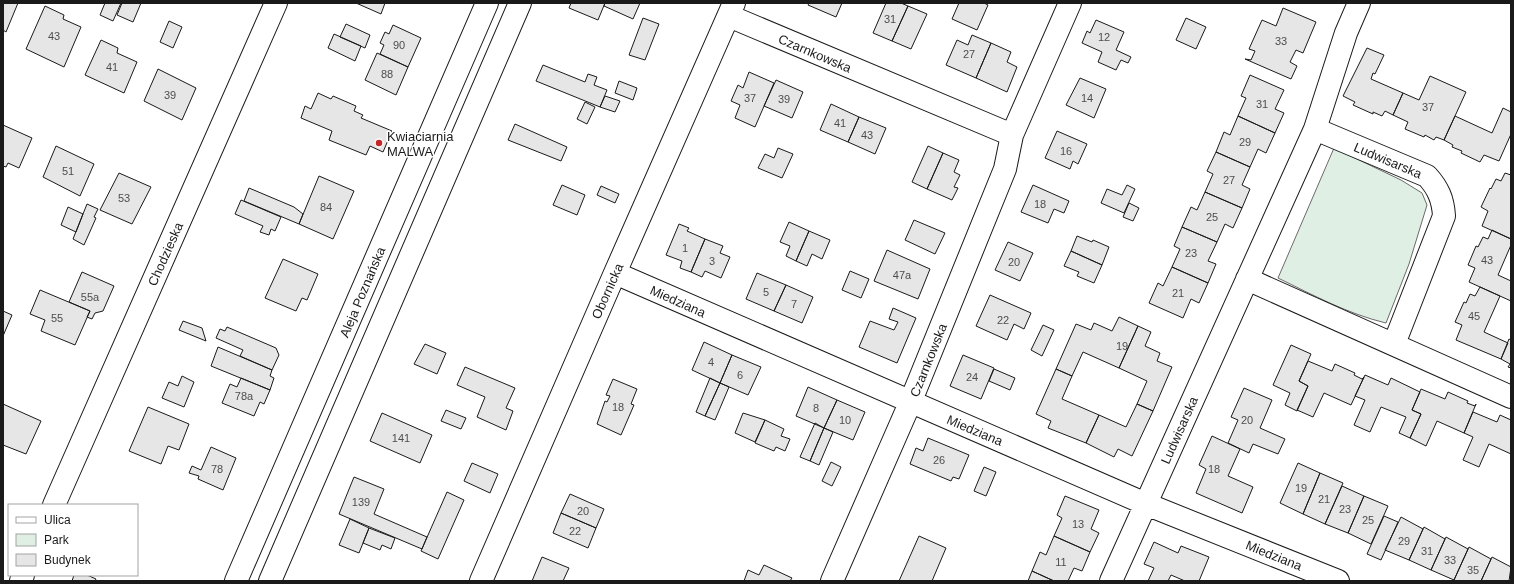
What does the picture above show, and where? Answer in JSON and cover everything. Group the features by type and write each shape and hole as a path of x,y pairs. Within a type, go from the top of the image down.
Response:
{"street":[{"name":"Chodzieska","path":"54,504 276,3"},
{"name":"Aleja Poznańska","path":"236,581 486,3"},
{"path":"270,581 520,3"},
{"name":"Czarnkowska","path":"832,581 910,403 1006,168 1012,136 1070,3"},
{"name":"Ludwisarska","path":"1111,581 1315,129 1346,33 1360,3"},
{"name":"Czarnkowska","path":"732,10 1012,136"},
{"name":"Obornicka","path":"482,581 615,273 732,10"},
{"name":"Ludwisarska","path":"1315,129 1427,176 1441,194 1444,216 1394,344"},
{"name":"Miedziana","path":"615,273 910,403 1146,504 1338,581"},
{"path":"1247,279 1511,397"}],"green space":[{"path":"1334,148 1401,180 1422,193 1427,205 1409,264 1386,323 1358,315 1278,278"}],"building":[{"path":"3,3 18,3 6,32 3,30"},
{"path":"105,3 121,3 113,21 100,15"},
{"path":"122,3 141,3 133,22 117,15"},
{"path":"356,3 385,3 381,14"},
{"path":"571,3 605,3 598,20 569,8"},
{"path":"605,3 640,3 633,19 604,6"},
{"path":"809,3 842,3 836,17 808,5"},
{"path":"886,3 901,3 908,6 892,41 873,33"},
{"path":"959,3 984,3 988,5 977,30 952,19"},
{"path":"45,6 64,15 63,19 81,27 64,67 26,49"},
{"path":"908,6 927,14 911,49 892,41"},
{"path":"1283,8 1316,22 1303,53 1296,50 1290,62 1297,66 1291,79 1245,59 1251,60 1255,51 1249,49 1262,20 1276,26"},
{"path":"643,18 659,24 645,60 629,55"},
{"path":"1186,18 1206,27 1196,49 1176,40"},
{"path":"1096,20 1124,32 1116,50 1131,57 1128,63 1121,60 1116,70 1098,62 1102,52 1082,43 1087,31 1090,33"},
{"path":"169,21 182,27 173,48 160,42"},
{"path":"346,24 370,35 365,48 340,37"},
{"path":"393,25 421,38 408,67 380,54 384,45 380,43 385,32 389,34"},
{"path":"334,34 361,46 355,61 328,48"},
{"path":"972,35 991,43 976,78 946,65 957,40 968,45"},
{"path":"101,40 118,48 117,53 137,62 124,93 85,75"},
{"path":"991,43 1011,52 1007,62 1017,67 1007,92 976,78"},
{"path":"1367,48 1384,55 1371,79 1403,93 1393,115 1385,111 1382,116 1373,112 1373,114 1353,105 1355,102 1343,96"},
{"path":"377,53 408,67 396,95 365,80"},
{"path":"543,65 585,82 588,74 597,77 594,85 607,90 600,107 536,81"},
{"path":"158,69 196,88 182,120 144,101"},
{"path":"749,72 774,83 755,127 735,118 740,105 731,101 738,85 743,88"},
{"path":"1250,75 1284,90 1275,109 1284,113 1275,133 1238,116 1246,98 1241,96"},
{"path":"1430,76 1466,92 1444,140 1436,137 1434,140 1425,135 1424,137 1405,129 1408,122 1393,115 1403,93 1419,100"},
{"path":"1080,78 1106,89 1094,118 1066,105"},
{"path":"776,80 803,92 792,118 764,106"},
{"path":"619,81 637,88 633,100 615,93"},
{"path":"318,93 331,99 333,96 356,106 354,111 363,115 361,118 392,131 383,152 370,146 366,155 329,140 332,131 301,118 305,106 311,109"},
{"path":"605,96 620,101 615,112 600,107"},
{"path":"585,102 595,107 587,124 577,119"},
{"path":"831,104 859,117 848,142 820,130"},
{"path":"1503,108 1511,112 1511,134 1499,161 1484,155 1480,162 1461,153 1462,151 1452,147 1453,145 1444,140 1455,116 1492,133"},
{"path":"1238,116 1275,133 1266,153 1258,149 1250,167 1216,152 1224,132 1230,135"},
{"path":"859,117 886,128 875,154 848,142"},
{"path":"515,124 567,147 561,161 508,140"},
{"path":"3,125 32,138 19,168 8,163 6,167 3,166"},
{"path":"1057,131 1087,144 1078,164 1073,161 1070,169 1045,158"},
{"path":"56,146 94,164 80,196 43,177"},
{"path":"928,146 943,153 927,189 912,182"},
{"path":"778,148 793,154 782,178 758,168 765,154 774,158"},
{"path":"1216,152 1250,167 1242,185 1250,189 1242,208 1205,192 1213,174 1207,171"},
{"path":"943,153 959,160 954,172 960,175 954,187 958,188 952,200 927,189"},
{"path":"119,173 151,187 132,224 100,210"},
{"path":"1505,173 1511,175 1511,239 1482,226 1488,211 1481,207 1496,179 1501,181"},
{"path":"319,176 354,191 333,239 299,224"},
{"path":"562,185 585,195 577,215 553,205"},
{"path":"1033,185 1069,201 1064,213 1054,209 1048,223 1021,212"},
{"path":"1127,185 1135,189 1124,213 1101,203 1107,189 1122,195"},
{"path":"601,186 619,194 615,203 597,195"},
{"path":"249,188 294,207 303,214 299,224 244,201"},
{"path":"1205,192 1242,208 1233,228 1225,224 1217,242 1182,227 1191,207 1197,210"},
{"path":"241,200 281,217 275,231 271,229 269,235 260,232 263,226 235,214"},
{"path":"1129,203 1139,208 1133,221 1123,217"},
{"path":"87,204 98,209 94,217 96,218 84,245 73,239"},
{"path":"68,207 83,214 76,232 61,225"},
{"path":"914,220 945,233 935,254 905,240"},
{"path":"789,222 809,231 796,261 786,256 790,246 780,242"},
{"path":"679,224 689,228 687,231 705,239 691,272 680,268 682,261 666,255"},
{"path":"1182,227 1217,242 1208,261 1216,264 1208,283 1172,267 1180,249 1174,246"},
{"path":"1492,230 1511,239 1511,245 1498,275 1511,281 1511,301 1469,282 1475,268 1468,265 1476,246 1478,247 1483,237 1488,239"},
{"path":"809,231 830,240 822,259 812,254 807,266 796,261"},
{"path":"1077,236 1092,242 1093,240 1109,247 1102,265 1071,251"},
{"path":"705,239 723,246 720,253 730,257 721,278 705,271 702,277 691,272"},
{"path":"1008,242 1033,253 1020,281 995,270"},
{"path":"887,250 930,269 918,299 874,281"},
{"path":"1071,251 1102,265 1094,283 1077,276 1079,272 1064,266"},
{"path":"283,259 318,274 307,300 302,298 296,311 265,298"},
{"path":"1172,267 1208,283 1199,303 1191,299 1183,318 1149,303 1158,283 1163,286"},
{"path":"850,271 869,279 861,298 842,290"},
{"path":"82,272 114,286 103,311 95,313 92,319 87,317 90,311 69,302"},
{"path":"757,273 786,285 774,311 746,299"},
{"path":"786,285 813,297 802,323 774,311"},
{"path":"1480,287 1500,296 1484,332 1508,343 1501,359 1456,340 1462,325 1455,322 1464,302 1466,303 1470,294 1475,296"},
{"path":"40,290 90,311 75,345 41,331 45,320 30,314"},
{"path":"990,295 1031,313 1024,329 1014,324 1007,340 976,326"},
{"path":"893,308 916,318 897,363 859,347 870,321 894,330 898,322 889,319"},
{"path":"3,311 12,315 3,336"},
{"path":"1119,317 1138,326 1119,368 1083,352 1072,376 1056,369 1076,324 1091,330 1094,323 1112,331"},
{"path":"183,321 202,328 206,341 179,330"},
{"path":"1043,325 1054,330 1042,356 1031,350"},
{"path":"1138,326 1151,332 1145,346 1160,353 1157,361 1172,367 1153,411 1137,404 1147,381 1119,368"},
{"path":"227,327 276,348 279,355 272,370 240,356 243,350 216,338 220,329 225,331"},
{"path":"1509,339 1511,340 1511,368 1508,367 1510,364 1501,359"},
{"path":"704,342 732,355 720,383 692,370"},
{"path":"425,344 446,353 437,374 414,364"},
{"path":"1291,345 1311,354 1299,381 1308,386 1297,411 1285,405 1290,393 1273,385"},
{"path":"218,347 272,370 270,376 274,378 270,390 211,366"},
{"path":"732,355 761,367 748,395 720,383"},
{"path":"963,355 994,368 981,399 950,386"},
{"path":"1308,361 1332,371 1335,364 1355,373 1354,375 1362,379 1364,377 1351,405 1324,393 1313,417 1297,410 1308,386 1299,381"},
{"path":"465,367 515,388 506,408 513,411 506,430 477,417 485,397 457,385"},
{"path":"994,369 1015,378 1010,390 989,381"},
{"path":"1056,369 1072,376 1062,399 1099,415 1086,443 1048,428 1051,421 1036,414"},
{"path":"1365,375 1388,385 1391,378 1420,392 1412,410 1421,414 1410,438 1399,433 1406,417 1381,407 1370,432 1354,425 1365,400 1355,396"},
{"path":"182,376 194,382 184,407 162,398 169,382 178,386"},
{"path":"241,378 270,390 264,404 260,402 254,416 222,403 230,384 237,387"},
{"path":"710,378 720,383 705,416 696,412"},
{"path":"613,379 637,389 631,404 634,405 621,435 597,424 605,401 607,402 610,396 606,395"},
{"path":"720,383 729,387 715,420 705,416"},
{"path":"808,387 837,400 824,428 796,416"},
{"path":"1244,388 1272,400 1260,428 1285,439 1278,454 1253,444 1249,453 1228,443 1238,420 1231,417"},
{"path":"1421,389 1445,399 1448,392 1468,401 1467,403 1475,406 1476,404 1464,433 1437,421 1426,446 1410,438 1421,414 1412,410"},
{"path":"837,400 865,412 853,440 824,428"},
{"path":"3,404 41,421 26,454 3,445"},
{"path":"1137,404 1153,411 1132,456 1118,449 1114,457 1086,443 1099,415 1126,427"},
{"path":"148,407 189,424 179,450 168,446 161,464 129,451"},
{"path":"446,410 466,418 461,429 441,421"},
{"path":"1473,412 1497,422 1500,415 1511,420 1511,454 1489,444 1479,467 1463,460 1473,437 1464,433"},
{"path":"382,413 432,435 420,463 370,441"},
{"path":"743,413 765,420 755,442 735,433"},
{"path":"765,420 784,429 781,436 790,439 785,451 776,447 774,451 755,443"},
{"path":"815,423 824,428 810,461 800,457"},
{"path":"824,428 833,432 819,465 810,461"},
{"path":"1212,436 1240,449 1228,476 1253,487 1242,513 1196,493 1206,469 1199,465"},
{"path":"928,438 969,455 959,479 953,477 951,481 910,464 916,448 923,451"},
{"path":"211,447 236,458 223,490 198,479 199,476 189,473 192,466 201,470"},
{"path":"831,462 841,467 832,486 822,481"},
{"path":"472,463 498,474 490,493 464,481"},
{"path":"1298,463 1320,473 1303,514 1280,503"},
{"path":"984,467 996,472 986,496 974,491"},
{"path":"1320,473 1343,483 1325,524 1303,514"},
{"path":"354,477 384,489 374,514 427,537 422,549 339,514"},
{"path":"1342,486 1364,496 1348,533 1325,524"},
{"path":"447,492 464,500 438,559 421,551"},
{"path":"570,494 604,509 596,528 561,513"},
{"path":"1065,496 1099,510 1091,529 1099,533 1090,552 1054,536 1062,518 1057,515"},
{"path":"1364,496 1388,506 1371,544 1348,533"},
{"path":"561,513 596,528 588,548 553,533"},
{"path":"1384,516 1398,522 1381,560 1367,554"},
{"path":"1401,517 1423,529 1409,560 1385,550"},
{"path":"350,519 369,528 359,553 339,545"},
{"path":"1424,527 1445,539 1431,570 1409,560"},
{"path":"369,528 395,538 391,549 382,545 380,550 363,543"},
{"path":"919,536 946,548 932,581 899,581"},
{"path":"1054,536 1090,552 1082,571 1074,568 1068,581 1054,581 1032,571 1040,552 1046,555"},
{"path":"1446,537 1468,549 1454,580 1431,570"},
{"path":"1154,542 1178,553 1181,546 1209,557 1199,581 1185,581 1171,575 1168,581 1148,581 1154,568 1144,564"},
{"path":"1469,547 1491,559 1481,581 1456,581 1454,580"},
{"path":"542,557 569,568 563,581 532,581"},
{"path":"1492,557 1511,567 1509,581 1481,581"},
{"path":"764,565 792,578 790,581 744,581 748,570 759,575"},
{"path":"1032,571 1054,581 1028,581"},
{"path":"74,576 89,576 96,579 95,581 72,581"}],"place":[{"name":"Kwiaciarnia MALWA","path":"379,143"}]}
